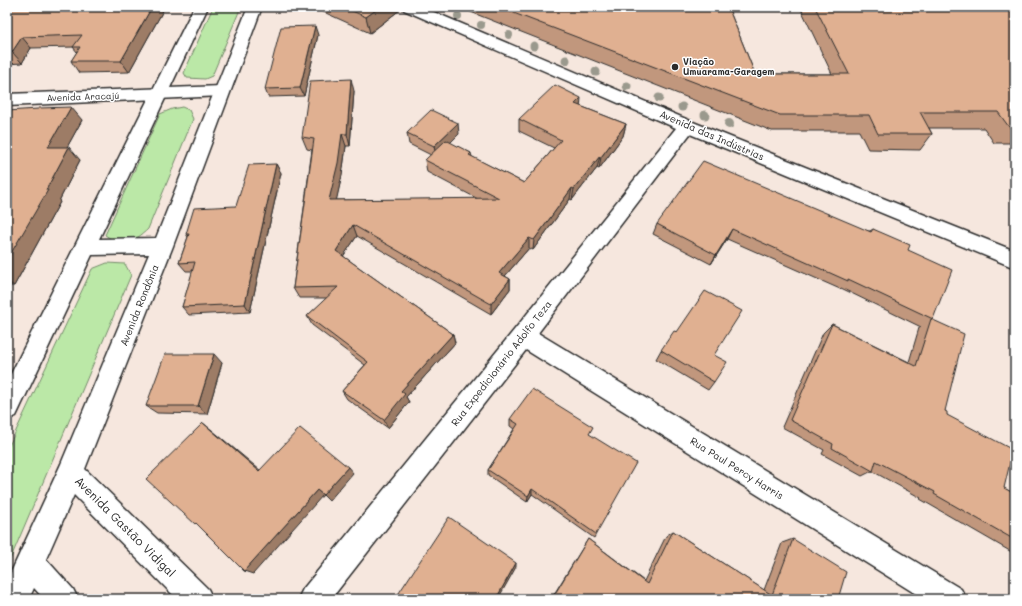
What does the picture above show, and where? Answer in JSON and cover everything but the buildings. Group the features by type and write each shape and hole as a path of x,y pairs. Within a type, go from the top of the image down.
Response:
{"street":[{"path":"7,408 201,7"},
{"name":"Avenida Rondônia","path":"14,599 70,473 163,246 255,7"},
{"name":"Avenida das Indústrias","path":"409,7 688,126 1015,260"},
{"name":"Avenida Aracajú","path":"7,100 222,91"},
{"name":"Rua Expedicionário Adolfo Teza","path":"313,599 688,126"},
{"path":"85,248 163,246"},
{"name":"Rua Paul Percy Harris","path":"523,336 951,599"},
{"name":"Avenida Gastão Vidigal","path":"70,473 198,599"},
{"path":"30,562 63,599"}],"green space":[{"path":"213,7 241,7 212,76 205,79 187,78 184,73"},
{"path":"182,107 189,110 193,119 148,229 133,240 128,241 117,241 105,235 160,114"},
{"path":"107,263 125,264 131,275 7,567 7,450 92,269"}],"place":[{"name":"Viação Umuarama-Garagem","path":"675,67"}]}
